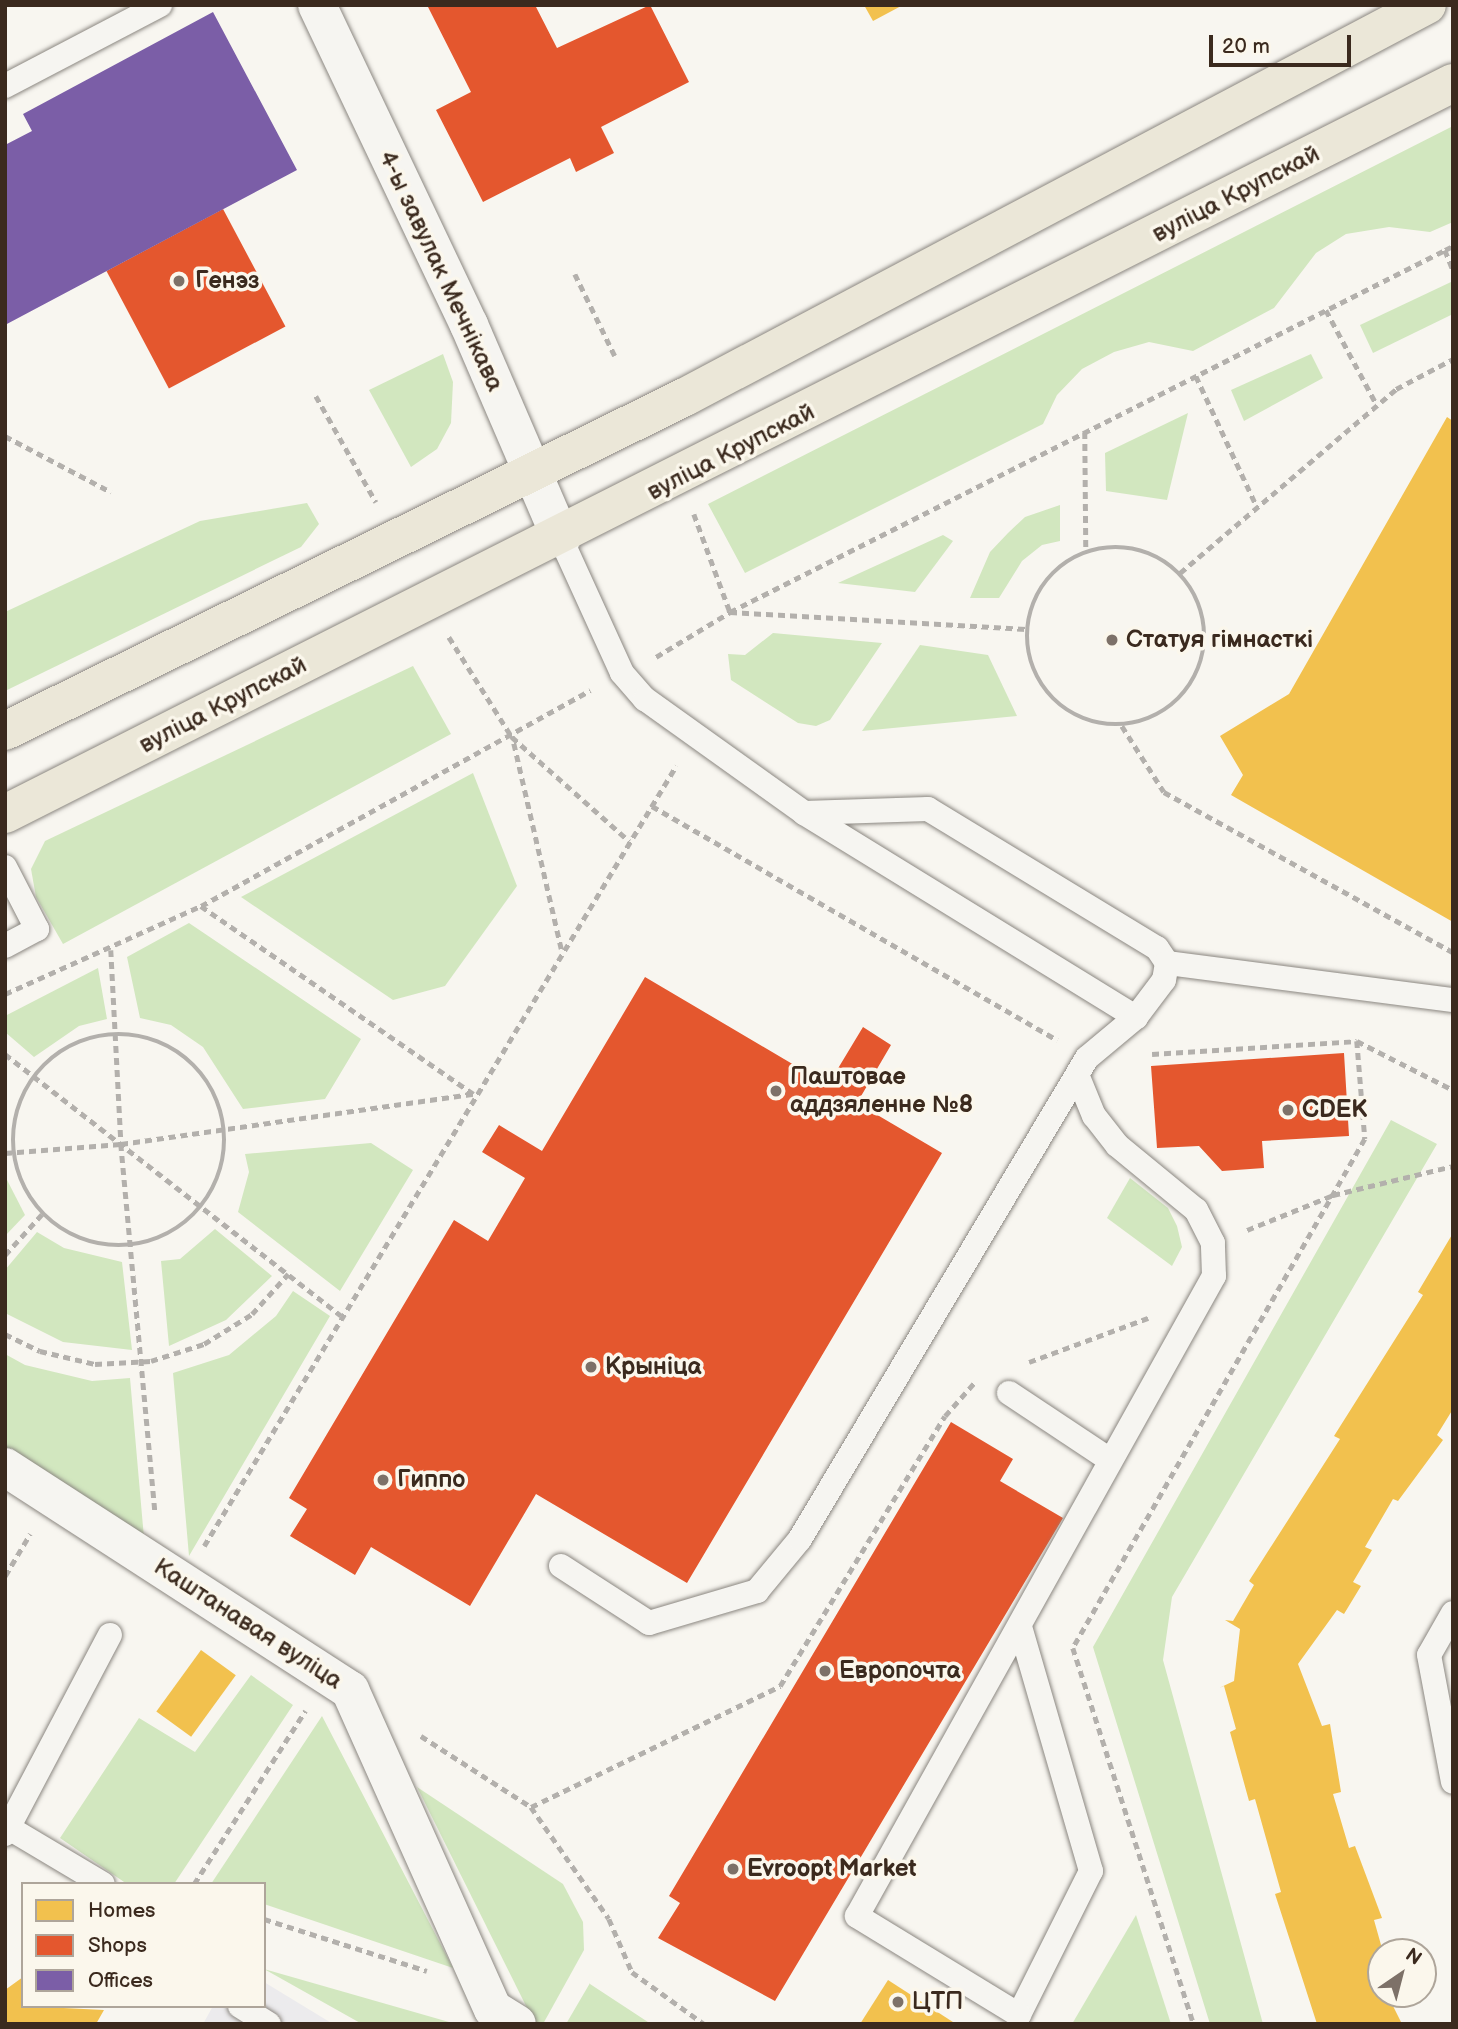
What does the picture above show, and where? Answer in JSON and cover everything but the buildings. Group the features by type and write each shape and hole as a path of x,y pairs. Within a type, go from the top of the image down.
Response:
{"main road":[{"path":"5,731 531,475 1427,5"},
{"name":"вуліца Крупскай","path":"5,814 428,599 561,539 1453,83"}],"street":[{"name":"4-ы завулак Мечнікава","path":"317,5 469,325 531,475 561,539"},
{"name":"Каштанавая вуліца","path":"5,1467 350,1690 505,2016"}],"lane":[{"path":"5,86 160,5"},
{"path":"561,539 622,673 645,699 804,813 1136,1017"},
{"path":"561,1566 649,1623 757,1591 800,1538 1083,1067 1136,1017 1164,980 1167,962 1157,948 928,809 804,813"},
{"path":"5,867 37,929 5,946"},
{"path":"1167,962 1453,1000"},
{"path":"1021,1630 1091,1871 1019,2015 856,1916 1021,1630 1110,1460 1214,1276 1213,1243 1196,1210 1117,1145 1094,1116 1083,1067"},
{"path":"1009,1393 1110,1460"},
{"path":"1453,1612 1429,1655 1453,1782"},
{"path":"99,1882 7,1831 110,1635"},
{"path":"243,2008 269,2024"}],"path":[{"path":"648,662 730,611 1453,246"},
{"path":"1445,250 1453,270"},
{"path":"575,274 615,356"},
{"path":"1326,310 1377,405"},
{"path":"1180,573 1377,405 1453,359"},
{"path":"1196,376 1257,507"},
{"path":"316,396 378,506"},
{"path":"1085,432 1086,552"},
{"path":"5,436 111,492"},
{"path":"692,510 730,611"},
{"path":"1136,548 1180,573 1204,618 1200,669 1170,709 1122,726 1072,715 1052,699 1028,655 1027,629 1044,582 1086,552 1136,548"},
{"path":"730,611 1027,629"},
{"path":"446,632 512,737 629,842"},
{"path":"5,994 111,950 201,906 512,737 602,682"},
{"path":"1122,726 1164,792 1453,952"},
{"path":"171,1575 341,1316 561,949 695,734"},
{"path":"512,737 561,949"},
{"path":"652,806 1083,1067 1357,1041 1453,1090"},
{"path":"201,906 474,1094"},
{"path":"111,950 121,1144 134,1245 143,1362 171,1575"},
{"path":"117,1034 148,1037 195,1066 212,1088 224,1125 222,1170 201,1207 171,1234 134,1245 89,1242 42,1214 25,1192 13,1152 16,1111 34,1076 67,1046 117,1034"},
{"path":"1194,2024 1073,1648 1365,1139 1357,1041"},
{"path":"5,1054 341,1316"},
{"path":"5,1153 121,1144 224,1125 474,1094"},
{"path":"1213,1243 1334,1195 1453,1166"},
{"path":"5,1255 42,1214"},
{"path":"5,1334 40,1351 95,1364 143,1362 204,1344 252,1314 288,1274"},
{"path":"1020,1366 1150,1317 1156,1307"},
{"path":"531,1807 780,1686 945,1416 968,1385 981,1380"},
{"path":"195,1882 327,1676"},
{"path":"418,1734 531,1807 609,1919 632,1972 704,2024"},
{"path":"266,1920 418,1966 505,2016"}],"shaded area":[{"path":"266,1983 333,2024 203,2024 212,2008 266,2008"}],"green space":[{"path":"1453,126 1453,222 1430,232 1389,227 1346,234 1316,253 1274,308 1193,351 1149,342 1114,352 1082,369 1057,395 1043,424 745,573 708,504"},
{"path":"1451,282 1453,314 1373,353 1360,325"},
{"path":"443,354 453,382 451,423 437,449 411,467 369,390"},
{"path":"1311,354 1323,378 1244,421 1231,390"},
{"path":"1188,413 1167,500 1106,491 1105,453"},
{"path":"307,503 319,524 301,547 5,691 5,612 200,521"},
{"path":"1060,505 1060,541 1042,545 1022,561 999,598 970,598 990,552 1008,533 1025,517"},
{"path":"943,535 953,541 915,592 838,583"},
{"path":"773,633 882,643 830,720 816,726 798,723 731,680 728,654 745,655"},
{"path":"920,645 988,655 1017,716 862,731"},
{"path":"413,666 451,734 63,944 36,897 31,869 45,841"},
{"path":"473,773 517,886 445,986 393,1000 241,897"},
{"path":"189,923 361,1039 325,1099 243,1109 203,1047 171,1025 140,1018 127,957"},
{"path":"98,968 107,1019 79,1026 34,1057 5,1032 5,1016"},
{"path":"1391,1120 1437,1144 1172,1597 1163,1660 1263,2024 1210,2024 1093,1647"},
{"path":"371,1143 413,1170 340,1291 238,1212 249,1172 245,1154"},
{"path":"5,1176 25,1215 5,1236"},
{"path":"1130,1178 1168,1208 1177,1226 1182,1247 1172,1266 1107,1218"},
{"path":"215,1229 272,1276 226,1320 169,1346 161,1261 180,1259"},
{"path":"37,1232 64,1248 122,1262 132,1350 63,1342 5,1313 5,1270"},
{"path":"293,1291 330,1316 189,1556 173,1373 229,1355 276,1316"},
{"path":"5,1354 25,1365 92,1381 130,1378 144,1538 5,1451"},
{"path":"251,1675 293,1705 175,1882 124,1882 60,1838 139,1718 195,1752"},
{"path":"322,1716 453,1968 266,1905 266,1882 212,1882"},
{"path":"417,1787 563,1884 583,1922 584,1950 543,2024 535,2024"},
{"path":"1136,1915 1171,2024 1072,2024"},
{"path":"266,1970 266,1970 456,2024 362,2024"},
{"path":"590,1984 651,2024 566,2024"}],"place":[{"name":"Генэз","path":"179,281"},
{"name":"Статуя гімнасткі","path":"1112,640"},
{"name":"Паштовае аддзяленне №8","path":"776,1091"},
{"name":"CDEK","path":"1288,1110"},
{"name":"Крыніца","path":"591,1367"},
{"name":"Гиппо","path":"383,1480"},
{"name":"Европочта","path":"825,1671"},
{"name":"Evroopt Market","path":"733,1869"},
{"name":"ЦТП","path":"898,2002"}]}
